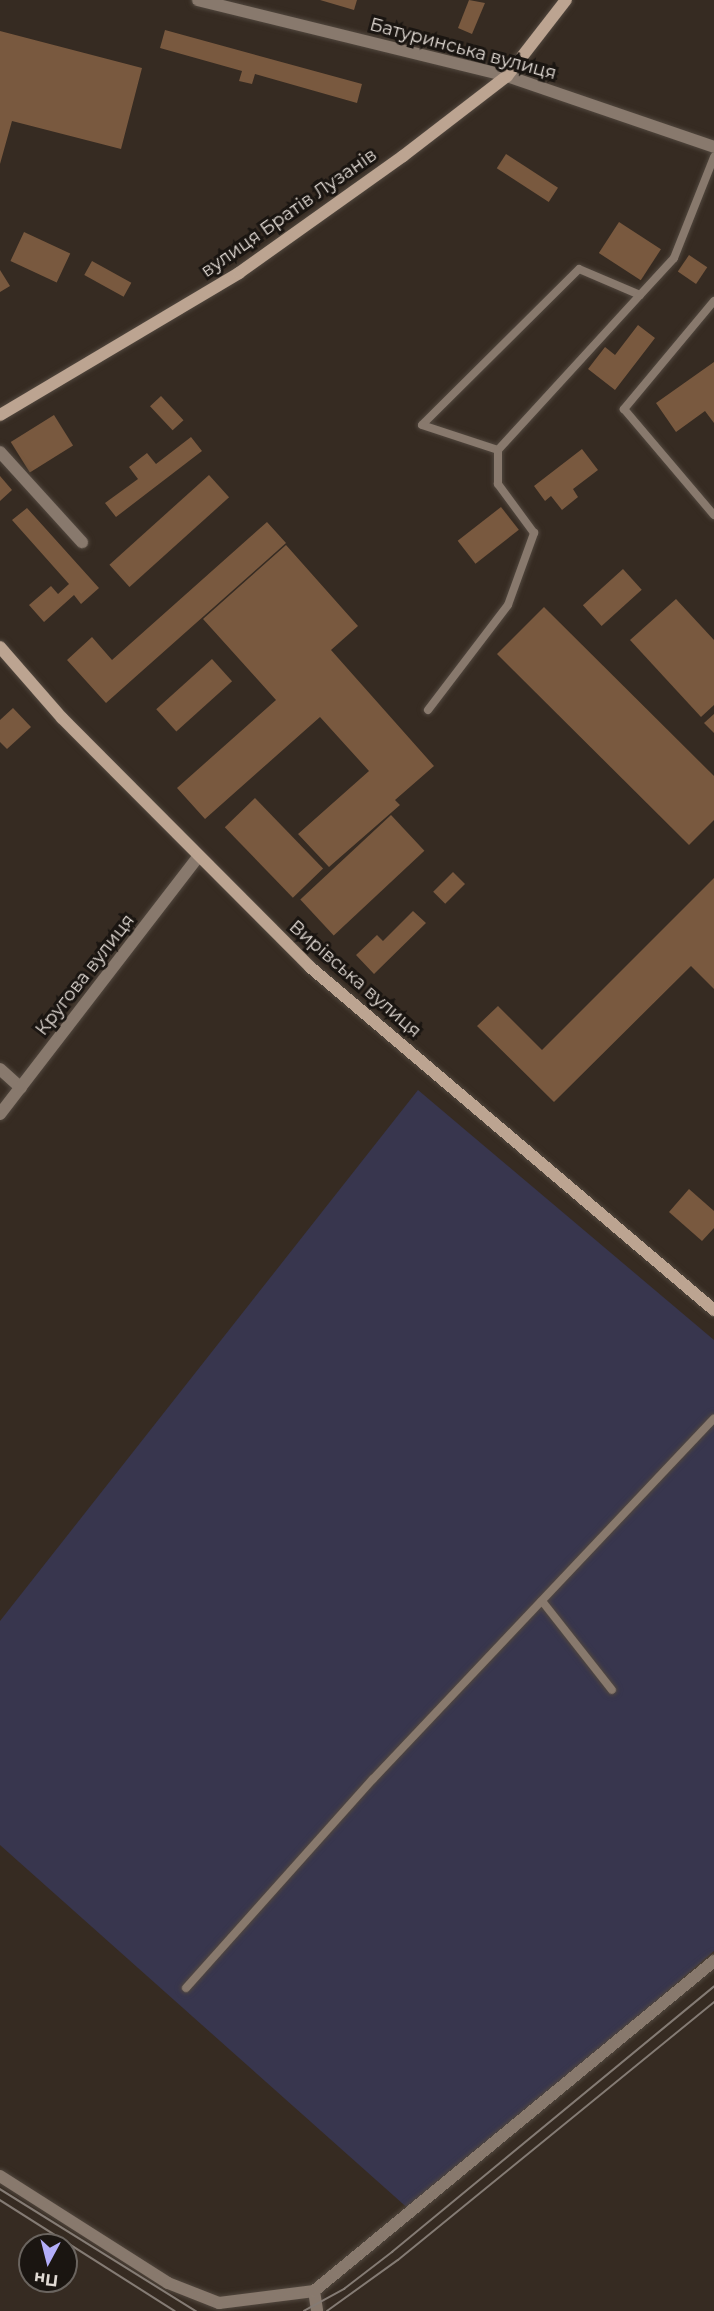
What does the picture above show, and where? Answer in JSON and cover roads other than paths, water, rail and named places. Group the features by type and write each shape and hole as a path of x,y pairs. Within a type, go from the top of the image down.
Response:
{"main road":[{"name":"вулиця Братів Лузанів","path":"0,415 239,273 403,156 507,76 566,0"},
{"name":"Вирівська вулиця","path":"0,647 62,718 310,967 714,1310"}],"street":[{"name":"Батуринська вулиця","path":"198,0 507,76 714,147"},
{"path":"0,452 82,542"},
{"name":"Кругова вулиця","path":"0,1114 198,857"},
{"path":"0,1070 21,1088"},
{"path":"0,2176 168,2283 219,2303 314,2291 714,1961"},
{"path":"314,2291 317,2311"}],"lane":[{"path":"428,710 508,605 534,533 498,484 498,450 674,258 714,157"},
{"path":"498,450 422,425 579,269 640,295"},
{"path":"714,301 624,409 714,515"},
{"path":"186,1988 373,1779 714,1419"},
{"path":"542,1601 612,1690"}],"tram line":[{"path":"304,2311 344,2289 392,2252 714,1987"},
{"path":"327,2311 398,2260 714,2002"},
{"path":"0,2189 196,2311"},
{"path":"0,2200 175,2311"}]}
